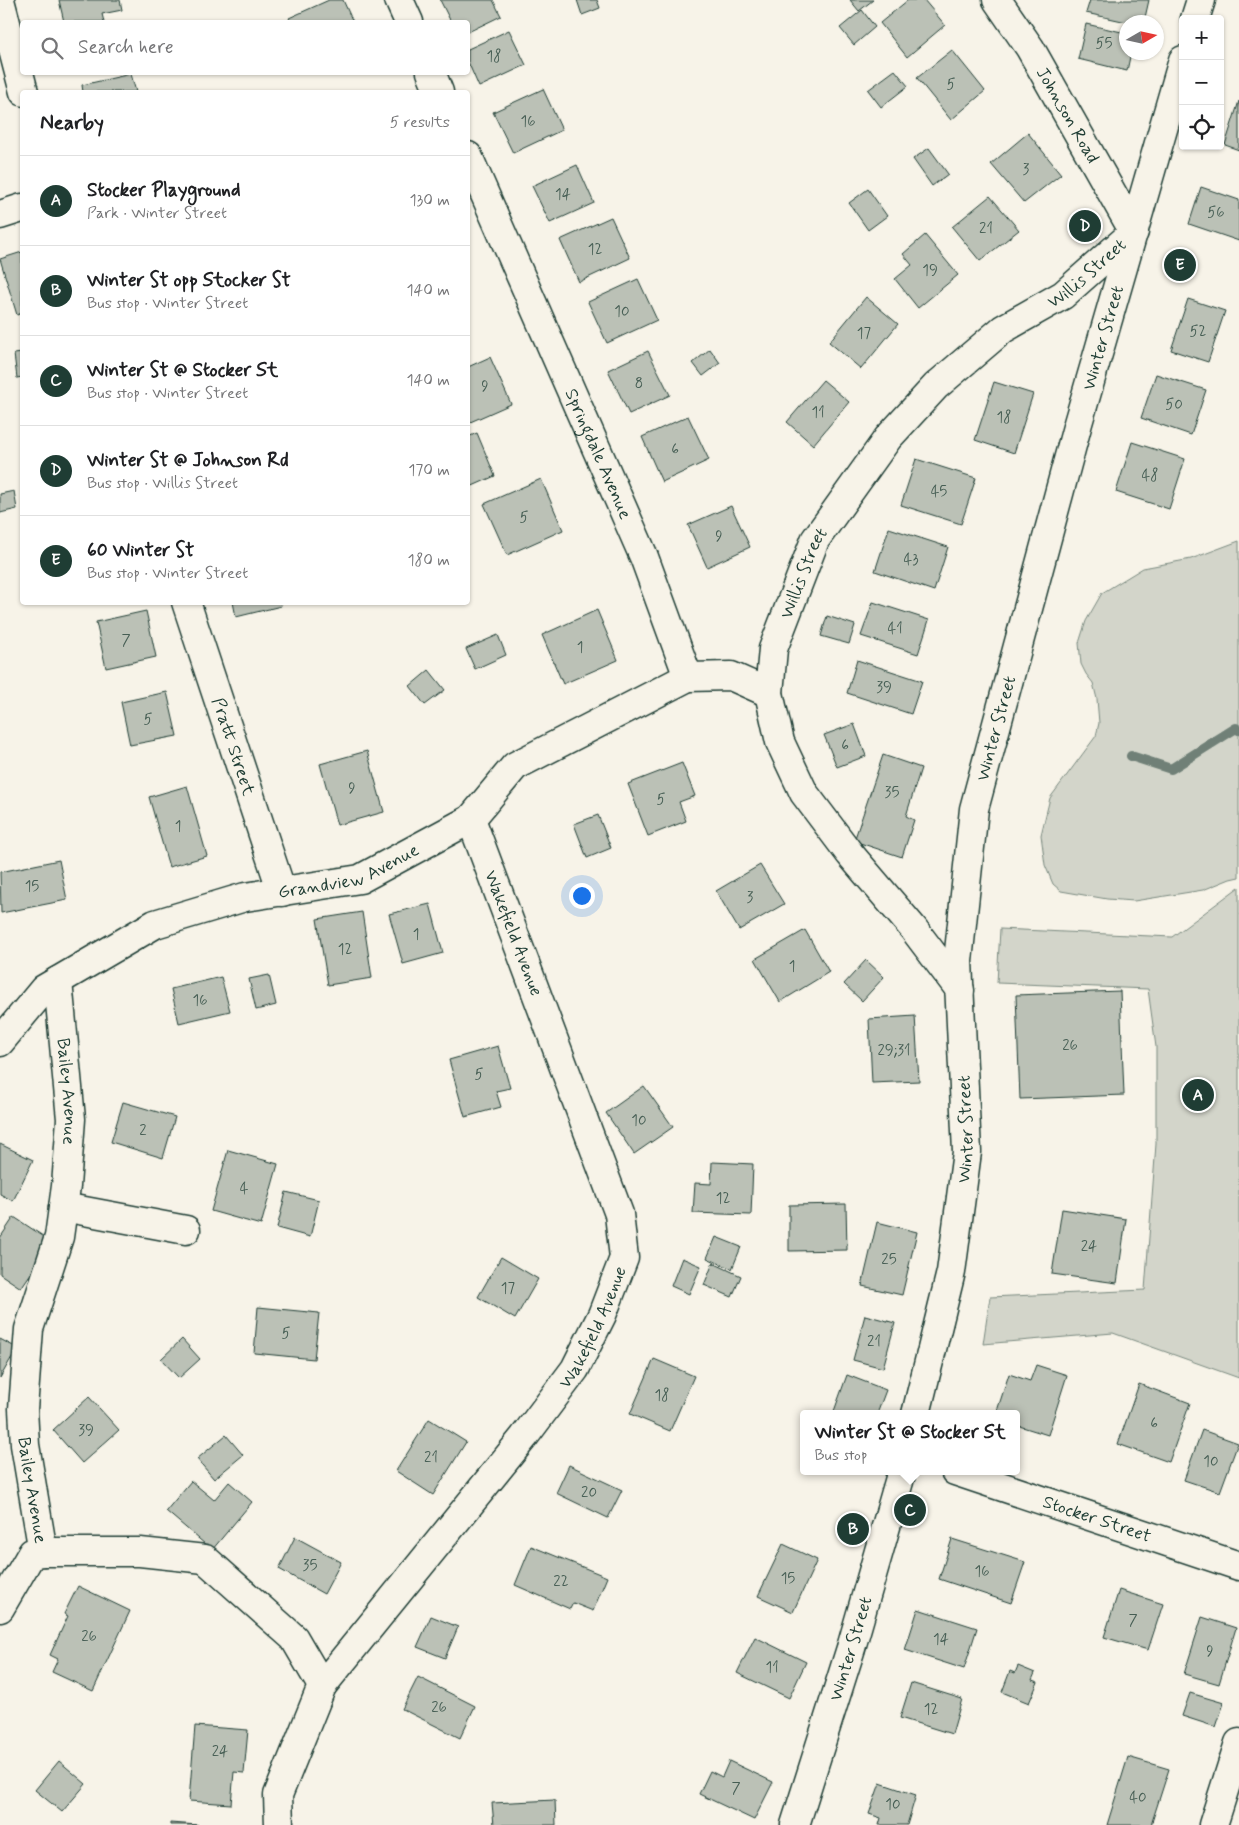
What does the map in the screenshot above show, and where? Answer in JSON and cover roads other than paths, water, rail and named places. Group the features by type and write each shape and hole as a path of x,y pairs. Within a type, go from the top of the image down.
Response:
{"street":[{"path":"0,0 23,90"},
{"path":"399,0 408,20"},
{"name":"Johnson Road","path":"997,0 1030,48 1134,232"},
{"path":"1196,15 1201,0"},
{"name":"Winter Street","path":"917,1410 951,1272 967,1152 958,961 974,808 1080,414 1179,73"},
{"path":"432,75 439,90"},
{"name":"Springdale Avenue","path":"470,167 477,205 644,557 688,676"},
{"path":"0,215 20,209"},
{"name":"Willis Street","path":"960,990 913,928 850,854 804,793 780,742 769,693 773,649 815,540 888,438 936,386 1003,329 1064,295 1134,232"},
{"name":"Pratt Street","path":"187,605 282,892"},
{"path":"688,676 731,676 769,693"},
{"name":"Grandview Avenue","path":"0,1042 44,989 155,924 245,897 360,879 471,819 515,766 688,676"},
{"name":"Wakefield Avenue","path":"322,1686 524,1438 575,1369 602,1315 624,1258 620,1214 471,819"},
{"name":"Bailey Avenue","path":"58,981 71,1119 59,1237 30,1329 22,1409 25,1445 42,1552 140,1552 205,1559 294,1638 322,1686"},
{"path":"63,1207 186,1230"},
{"name":"Winter Street","path":"795,1825 851,1648 901,1475"},
{"name":"Stocker Street","path":"967,1475 1239,1566"},
{"path":"0,1608 32,1553 42,1552"},
{"path":"278,1825 278,1795 322,1686"},
{"path":"1213,1825 1239,1743"}],"waterway":[{"path":"1131,756 1171,769 1236,728 1239,730"}],"place":[{"name":"Winter St @ Johnson Rd","path":"1085,226"},
{"name":"60 Winter St","path":"1180,265"},
{"name":"Stocker Playground","path":"1198,1095"},
{"name":"Winter St @ Stocker St","path":"910,1510"},
{"name":"Winter St opp Stocker St","path":"853,1529"}]}
